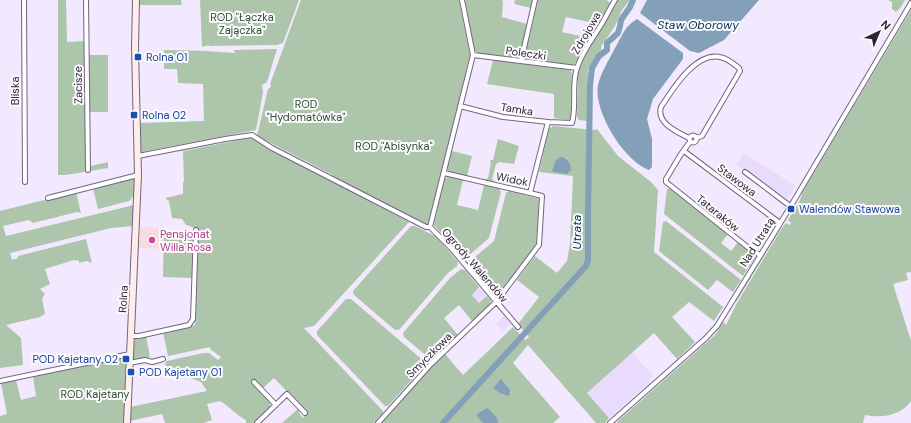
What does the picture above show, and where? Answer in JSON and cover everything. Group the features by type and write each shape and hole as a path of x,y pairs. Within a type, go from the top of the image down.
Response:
{"street":[{"name":"Bliska","path":"24,0 25,182"},
{"name":"Zacisze","path":"86,0 88,170"},
{"name":"Rolna","path":"127,423 138,175 135,48 136,0"},
{"name":"Ogrody Walendów","path":"462,0 473,55 430,227 450,248 518,328"},
{"path":"521,61 535,0"},
{"name":"Zdrojowa","path":"572,123 574,115 574,91 577,68 586,49 615,0"},
{"name":"Nad Utratą","path":"610,423 717,326 911,2"},
{"name":"Poleczki","path":"473,55 577,68"},
{"path":"712,57 720,57 739,68 740,71 702,136 696,138 695,143 690,140 665,123 661,118 661,106 690,69 698,63 712,57"},
{"name":"Tamka","path":"460,106 503,117 572,123"},
{"name":"Widok","path":"444,173 530,193 548,122"},
{"path":"138,156 252,135 272,148 318,172 426,227 430,227"},
{"path":"684,151 690,140"},
{"name":"Tataraków","path":"684,151 666,180 666,184 750,249 760,255"},
{"name":"Stawowa","path":"684,151 780,223"},
{"path":"745,172 790,206"},
{"path":"48,198 138,175"},
{"name":"Smyczkowa","path":"378,423 431,364 496,302 539,245 542,196 530,193"},
{"path":"131,336 139,336 189,325 193,319 196,230"},
{"path":"0,382 130,354"},
{"path":"129,363 146,360 152,362 163,360"},
{"path":"254,382 276,405"},
{"path":"257,423 287,394 306,414"}],"shaded area":[{"path":"744,153 796,186 788,199 736,165"},
{"name":"Pensjonat Willa Rosa","path":"140,227 165,228 164,249 139,248"},
{"path":"479,287 487,296 479,303 472,294"},
{"path":"504,316 511,324 503,331 496,323"},
{"path":"632,352 653,376 649,379 649,383 609,418 587,393"}],"green space":[{"path":"58,0 66,0 67,42 85,41 86,167 108,162 108,168 58,175"},
{"path":"140,0 181,0 182,5 140,5"},
{"name":"ROD \"Łączka Zajączka\"","path":"200,0 299,0 283,43 277,45 209,45 202,47"},
{"name":"ROD \"Abisynka\"","path":"301,0 459,0 470,55 428,226 257,136 268,89 270,88 270,84"},
{"path":"465,0 502,0 502,17 527,24 520,56 516,58 478,53 474,50"},
{"path":"515,0 533,0 531,8 514,4"},
{"path":"538,0 607,0 610,3 598,24 566,17 562,32 589,38 577,62 573,65 527,59 525,56"},
{"path":"617,0 630,0 622,10 615,26 588,70 587,121 579,120 577,117 578,73 586,54"},
{"path":"888,0 905,0 896,12 892,9 892,2"},
{"path":"911,10 911,272 906,273 908,280 893,284 911,341 911,401 902,410 891,415 865,415 863,423 618,423 617,422 715,335 723,322 726,325 737,303 782,228 786,223 790,225 791,223 788,220 800,200 803,191"},
{"path":"277,49 267,82 262,85 263,92 256,130 141,152 141,123 204,121 203,84 178,83 177,69 164,69 164,50 235,53 234,50"},
{"path":"89,55 108,55 108,112 90,112"},
{"path":"493,60 570,70 572,73 571,117 569,120 554,118 554,94 487,84"},
{"path":"553,126 594,130 597,129 618,156 651,182 658,190 654,252 723,307 714,321 689,302 672,317 695,342 677,359 654,333 587,393 609,418 605,423 596,423 528,345 513,363 560,417 553,423 381,423 422,376 445,354 463,375 513,327 525,340 529,337 518,324 539,297 517,280 535,256 557,273 567,261 570,244 573,176 539,172 549,129"},
{"path":"254,137 265,146 409,222 314,326 304,328 382,410 383,413 374,423 282,423 298,409 303,418 308,413 274,378 263,388 254,379 251,382 270,402 270,407 254,423 246,423 246,420 220,401 207,404 212,420 203,423 165,423 162,414 130,421 130,407 207,391 201,382 182,375 169,376 165,363 167,361 203,353 209,353 218,360 221,357 210,349 210,347 168,356 163,332 195,325 198,230 186,225 182,219 172,218 169,201 165,198 183,194 183,151"},
{"path":"498,139 519,146 514,164 499,162 496,164 492,179 494,182 484,180 488,178 491,163 490,160 493,160"},
{"path":"452,151 472,156 467,176 449,172 447,168"},
{"path":"448,177 463,180 457,205 478,210 484,185 499,189 501,192 489,238 466,258 462,258 434,225 444,179"},
{"path":"134,178 134,195 129,201 98,209 93,188"},
{"path":"670,188 728,234 721,243 731,251 738,242 756,256 743,276 664,214 667,189"},
{"path":"509,191 539,199 536,245 498,296 494,296 469,266 469,262 494,241 506,193"},
{"path":"76,192 81,213 77,212 33,223 29,220 3,226 6,236 134,205 133,226 111,228 10,253 12,260 18,258 18,256 86,239 92,263 87,261 79,263 79,261 74,260 45,269 50,284 40,289 45,294 42,298 45,314 40,317 6,325 21,338 23,365 0,368 0,211"},
{"path":"666,221 741,280 733,292 717,280 708,290 659,251 663,222"},
{"path":"411,226 415,226 437,237 458,262 457,266 447,274 399,330 395,330 354,295 353,291"},
{"path":"779,227 781,228 736,302 734,302"},
{"path":"164,232 194,233 192,278 163,277"},
{"path":"461,269 465,270 479,287 472,295 479,303 487,296 491,300 490,304 472,321 459,305 444,318 458,335 432,359 429,358 404,337 403,333 450,278"},
{"path":"346,299 351,299 425,362 425,365 388,406 385,406 317,335 317,331"},
{"path":"146,336 150,357 132,361 133,339"},
{"name":"ROD Kajetany","path":"126,356 124,423 0,423 0,416 7,414 1,383 16,380 21,400 36,396 33,376 79,366 85,367 87,365 113,361 113,359"}],"water":[{"name":"Staw Oborowy","path":"647,0 759,0 724,40 699,53 690,51 640,13"},
{"path":"637,19 683,53 683,59 653,99 647,119 652,139 652,167 649,170 639,165 630,157 612,134 600,108 598,96 598,85 605,66 624,32 629,25"},
{"path":"560,157 565,158 570,165 571,170 567,174 552,171 556,160"},
{"path":"501,379 510,390 509,396 500,393 493,388"},
{"path":"488,408 497,418 498,423 483,423 477,416 478,413"}],"waterway":[{"name":"Utrata","path":"443,423 586,266 588,260 590,85 592,68 599,56 607,50 607,43 618,33 621,20 633,0"}],"place":[{"name":"Rolna 01","path":"138,57"},
{"name":"Rolna 02","path":"134,115"},
{"name":"Walendów Stawowa","path":"791,209"},
{"name":"Pensjonat Willa Rosa","path":"152,240"},
{"name":"POD Kajetany 02","path":"126,359"},
{"name":"POD Kajetany 01","path":"131,372"}],"park label":[{"name":"ROD \"Hydomatówka\"","path":"306,110"}]}
